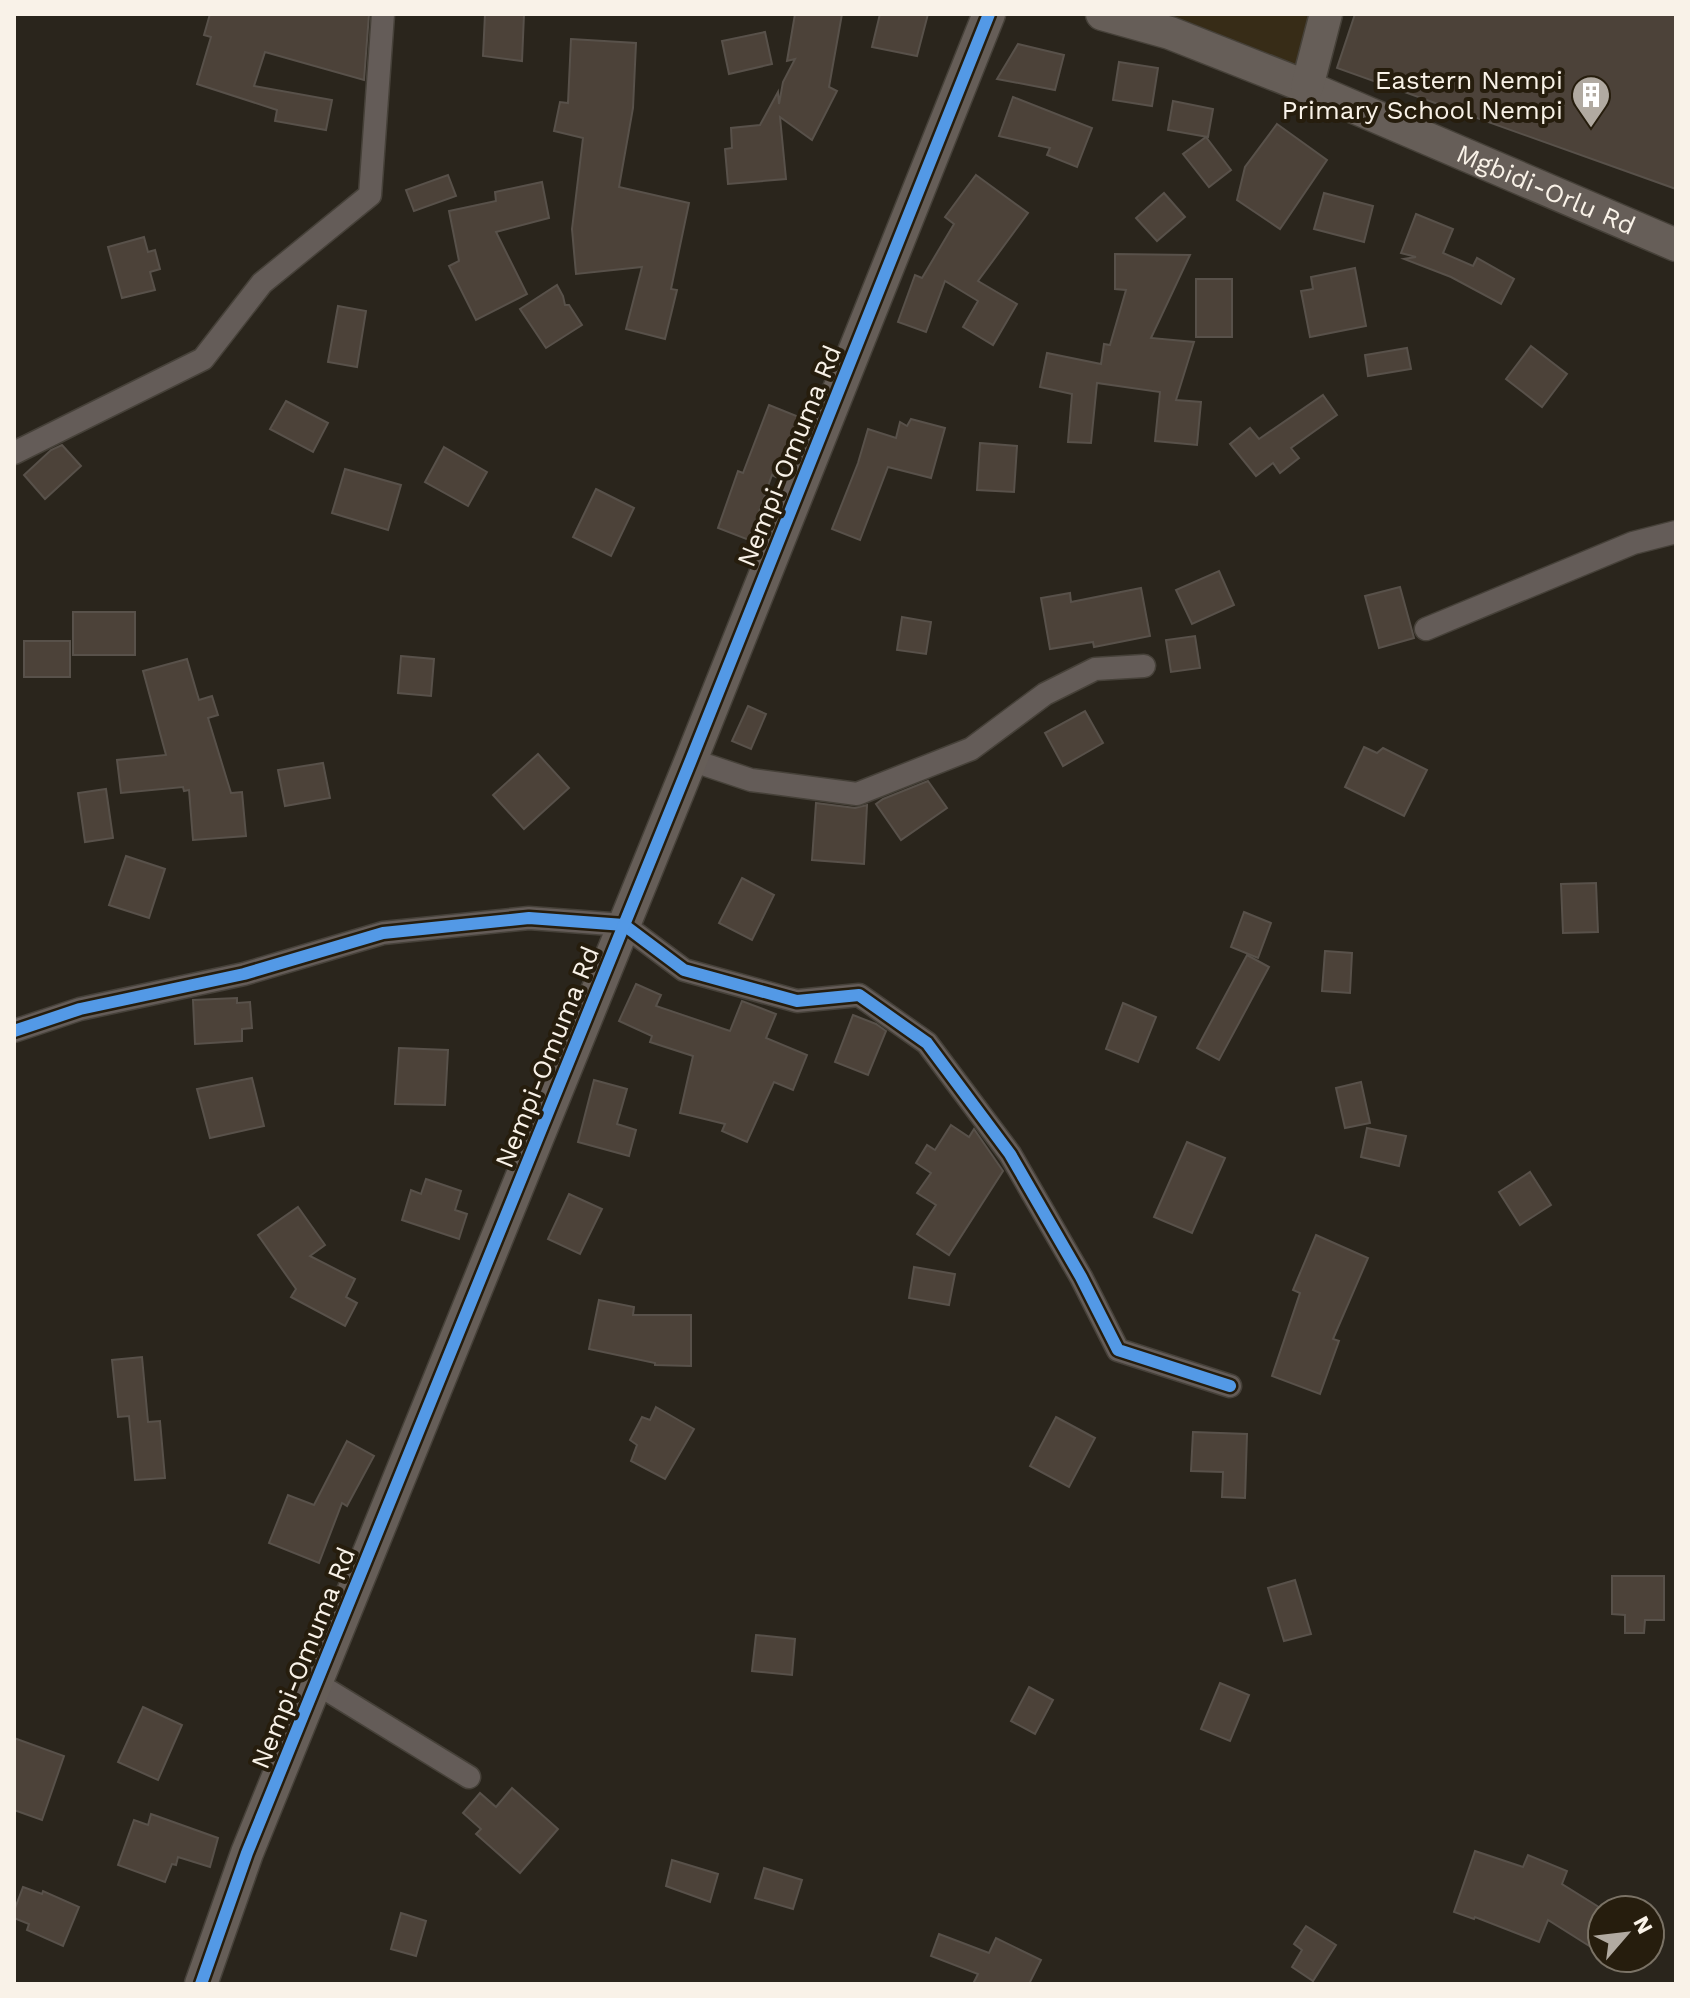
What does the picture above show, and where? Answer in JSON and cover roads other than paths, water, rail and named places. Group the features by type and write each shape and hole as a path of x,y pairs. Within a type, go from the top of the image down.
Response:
{"street":[{"path":"14,453 203,359 262,283 370,195 383,14"},
{"name":"Nempi-Omuma Rd","path":"201,1984 247,1853 691,760 989,14"},
{"name":"Mgbidi-Orlu Rd","path":"1102,14 1170,33 1307,87 1676,245"},
{"path":"1307,87 1326,14"},
{"path":"1426,629 1633,543 1676,532"},
{"path":"691,760 751,780 857,794 971,749 1045,694 1095,669 1144,666"},
{"path":"14,1031 80,1009 244,974 383,933 529,918 624,925 684,970 797,1001 859,995 927,1043 1010,1154 1081,1277 1118,1350 1230,1386"},
{"path":"316,1683 469,1777"}],"place":[{"name":"Eastern Nempi Primary School Nempi","path":"1591,129"}]}
